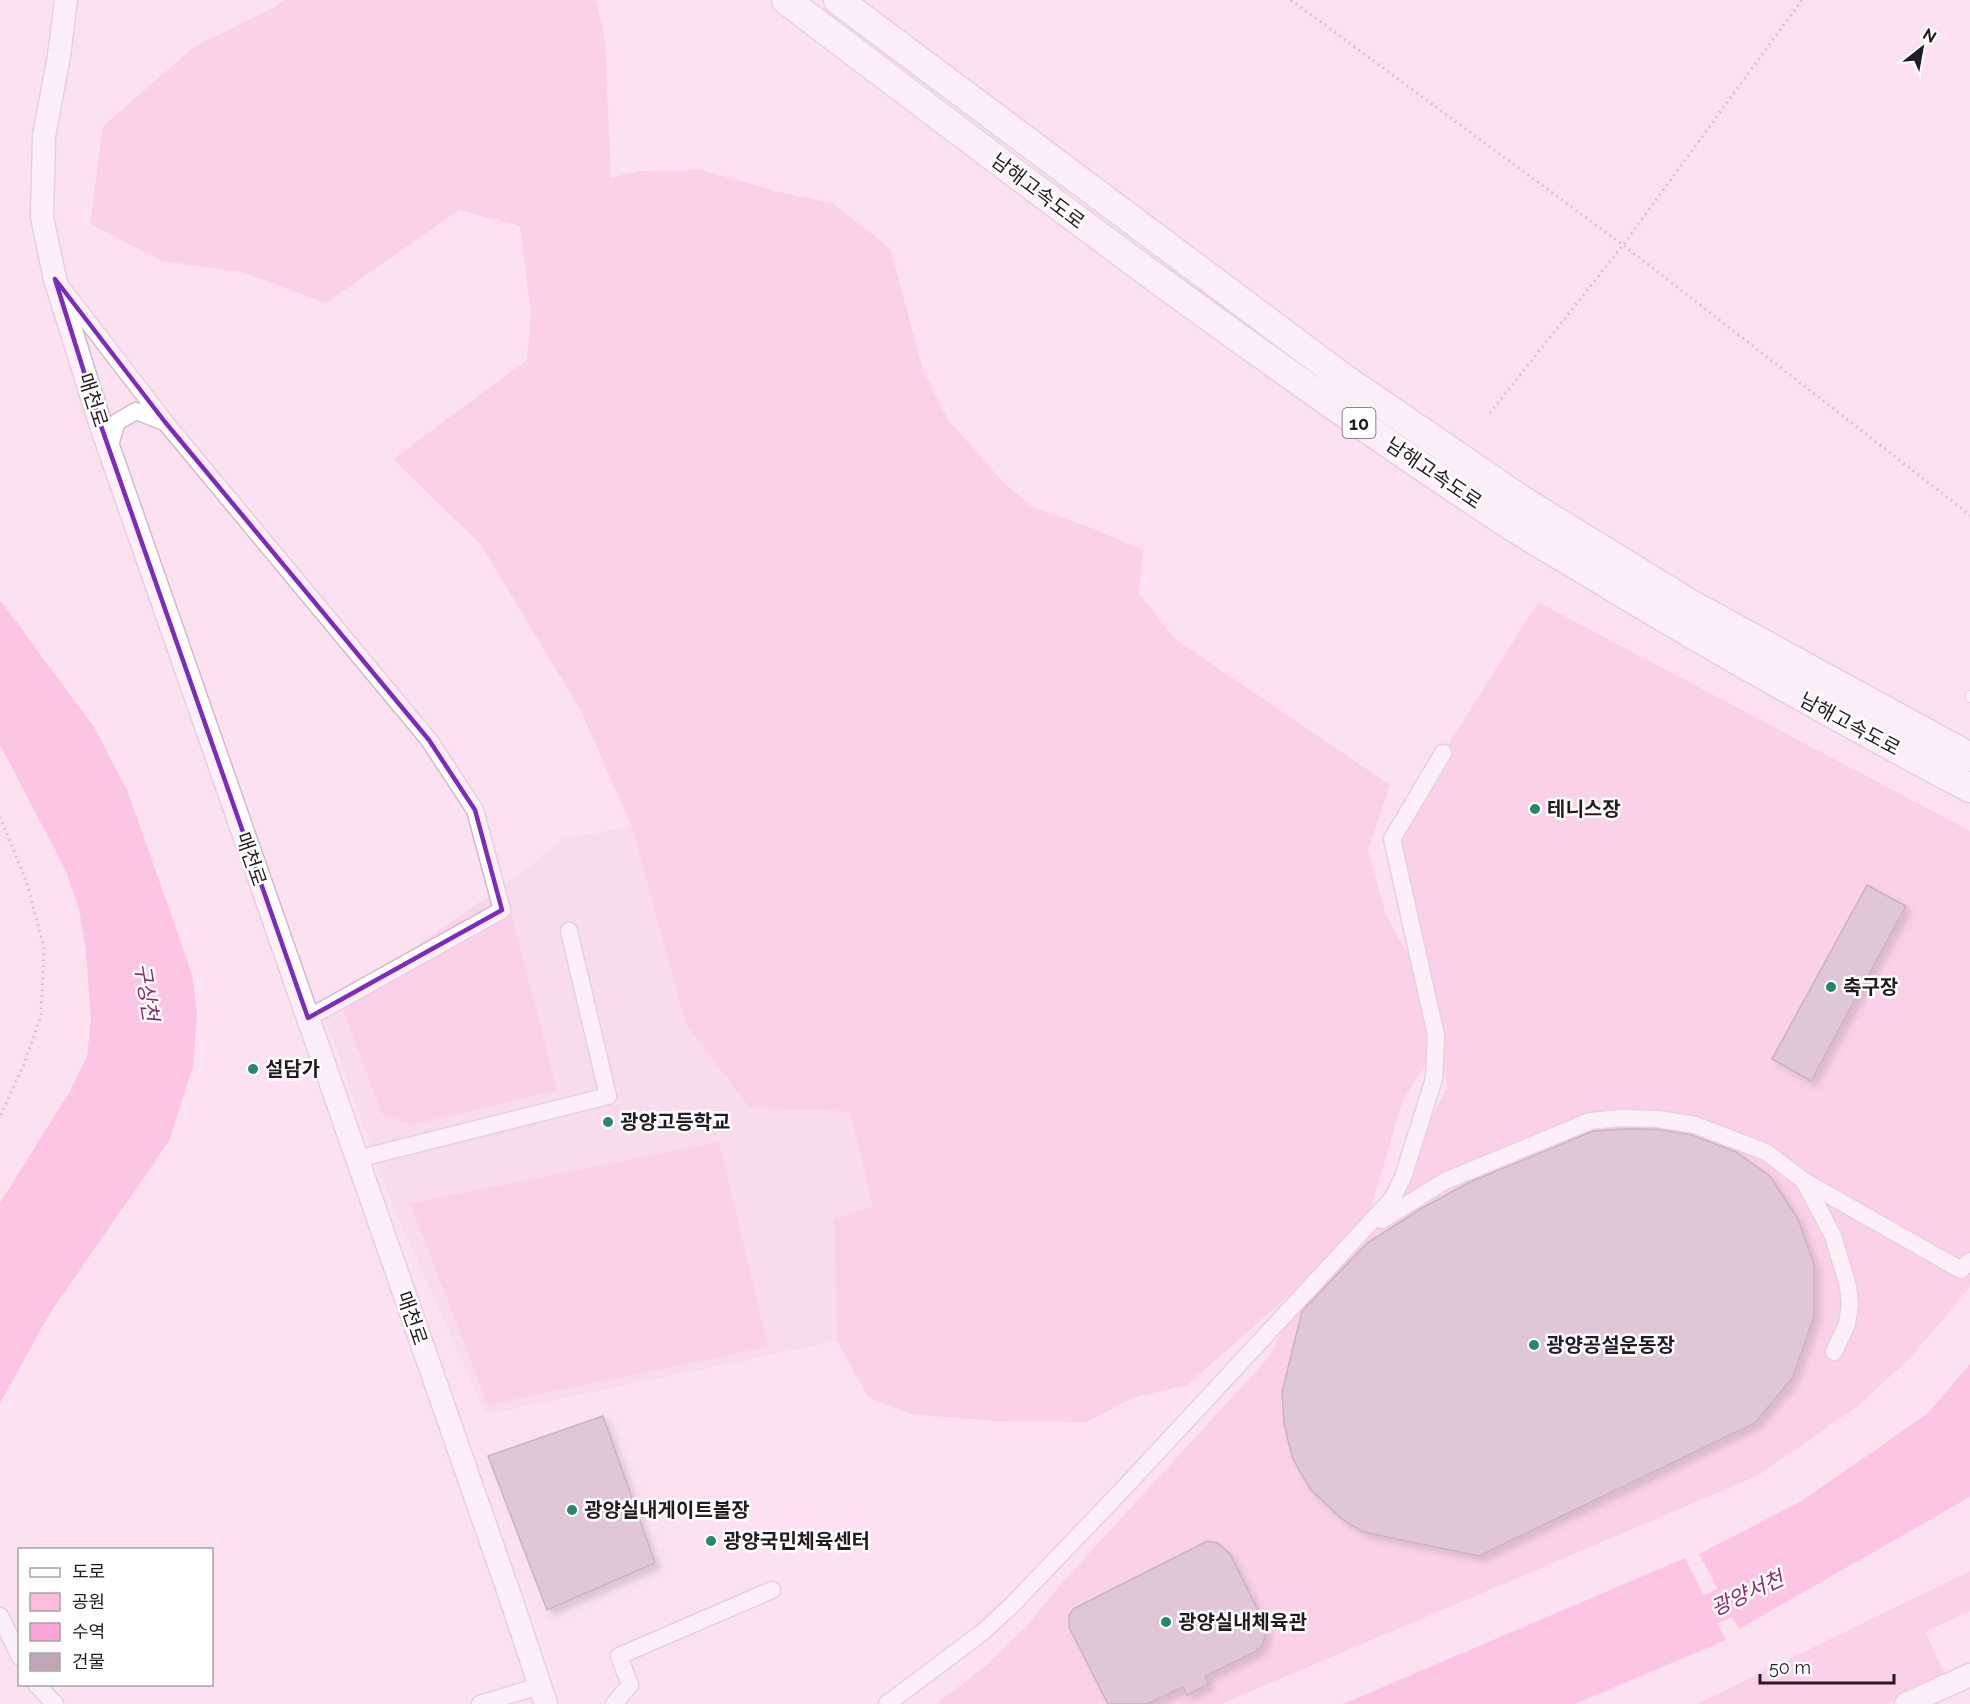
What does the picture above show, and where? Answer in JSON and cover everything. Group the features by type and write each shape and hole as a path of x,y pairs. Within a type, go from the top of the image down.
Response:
{"highway":[{"name":"남해고속도로","path":"786,0 1042,194 1313,392 1497,516 1673,623 1806,700 1970,788"},
{"name":"남해고속도로","path":"838,0 1339,375 1523,501 1687,602 1970,757"}],"main road":[{"name":"매천로","path":"66,0 59,56 44,136 42,217 55,279 109,448 509,1593 542,1695"},
{"path":"1906,1704 1970,1675"}],"street":[{"path":"55,279 165,422 429,740 475,810 502,910 308,1018"},
{"path":"109,448 117,422 136,411 165,422"},
{"path":"887,1704 984,1631 1013,1604 1392,1199 1403,1177 1434,1078 1436,1035 1392,839 1443,753"},
{"path":"357,1159 608,1096 569,931"},
{"path":"1365,1229 1445,1181 1590,1121 1658,1119 1695,1125 1766,1152 1804,1181 1961,1270 1970,1261"},
{"path":"1804,1181 1833,1236 1848,1286 1850,1304 1847,1324 1834,1352"},
{"path":"614,1704 630,1685 619,1656 772,1590"},
{"path":"0,1616 18,1653"},
{"path":"38,1686 55,1704"},
{"path":"480,1704 542,1695"}],"path":[{"path":"1291,0 1623,245 1970,515"},
{"path":"1490,413 1623,245 1802,0"},
{"path":"0,817 27,883 44,948 41,1016 24,1064 0,1117"}],"highlighted area":[{"path":"55,279 165,422 429,740 475,810 502,910 308,1018 100,423"}],"shaded area":[{"name":"광양고등학교","path":"632,827 686,1025 749,1107 850,1111 873,1208 834,1218 837,1341 486,1414 391,1202 322,1010 515,878 565,838"}],"green space":[{"path":"284,0 596,0 605,39 611,178 638,171 702,170 783,193 832,203 890,248 923,370 948,420 1005,484 1034,508 1092,528 1143,550 1139,594 1175,639 1390,785 1368,850 1386,915 1423,982 1392,839 1538,602 1970,831 1970,1287 1910,1358 1858,1406 1757,1476 1221,1704 936,1704 983,1668 1026,1627 1062,1583 1269,1357 1298,1299 1381,1223 1447,1086 1428,1000 1435,1049 1402,1102 1365,1229 1187,1385 1133,1398 1086,1422 995,1421 910,1414 868,1397 837,1341 834,1218 873,1207 850,1112 749,1107 686,1025 632,827 581,711 481,545 393,459 527,360 531,313 520,226 459,210 326,303 242,272 162,261 90,224 103,126 194,47 275,7"},
{"path":"508,901 557,1090 411,1125 382,1114 337,994"},
{"path":"719,1142 768,1347 488,1405 410,1203"},
{"path":"1970,1571 1970,1611 1925,1632 1946,1676 1887,1704 1697,1704"}],"water":[{"name":"구상천","path":"0,600 94,727 128,792 192,974 197,1014 193,1066 169,1141 50,1313 0,1403 0,1203 70,1091 87,1056 91,1020 86,952 79,909 65,869 0,745"},
{"path":"1970,1364 1970,1497 1739,1629 1699,1554 1800,1502 1927,1414"},
{"path":"1685,1558 1726,1640 1575,1704 1343,1704"}],"building":[{"path":"1867,885 1906,906 1811,1081 1772,1059"},
{"name":"광양공설운동장","path":"1657,1129 1692,1135 1736,1152 1770,1176 1798,1219 1814,1264 1814,1317 1793,1377 1755,1423 1479,1556 1363,1532 1342,1519 1310,1489 1292,1457 1284,1423 1282,1392 1302,1311 1367,1243 1422,1208 1470,1182 1593,1131"},
{"name":"광양실내게이트볼장","path":"603,1416 655,1563 547,1610 488,1456"},
{"name":"광양실내체육관","path":"1207,1541 1218,1543 1230,1554 1265,1625 1262,1645 1255,1652 1205,1676 1209,1684 1187,1695 1183,1687 1147,1704 1108,1704 1069,1627 1069,1616 1073,1609"}],"waterway":[{"name":"광양서천","path":"1673,1626 1765,1585"}],"place":[{"name":"테니스장","path":"1535,809"},
{"name":"축구장","path":"1831,987"},
{"name":"설담가","path":"253,1069"},
{"name":"광양고등학교","path":"608,1122"},
{"name":"광양공설운동장","path":"1534,1345"},
{"name":"광양실내게이트볼장","path":"572,1510"},
{"name":"광양국민체육센터","path":"711,1541"},
{"name":"광양실내체육관","path":"1166,1622"}]}
